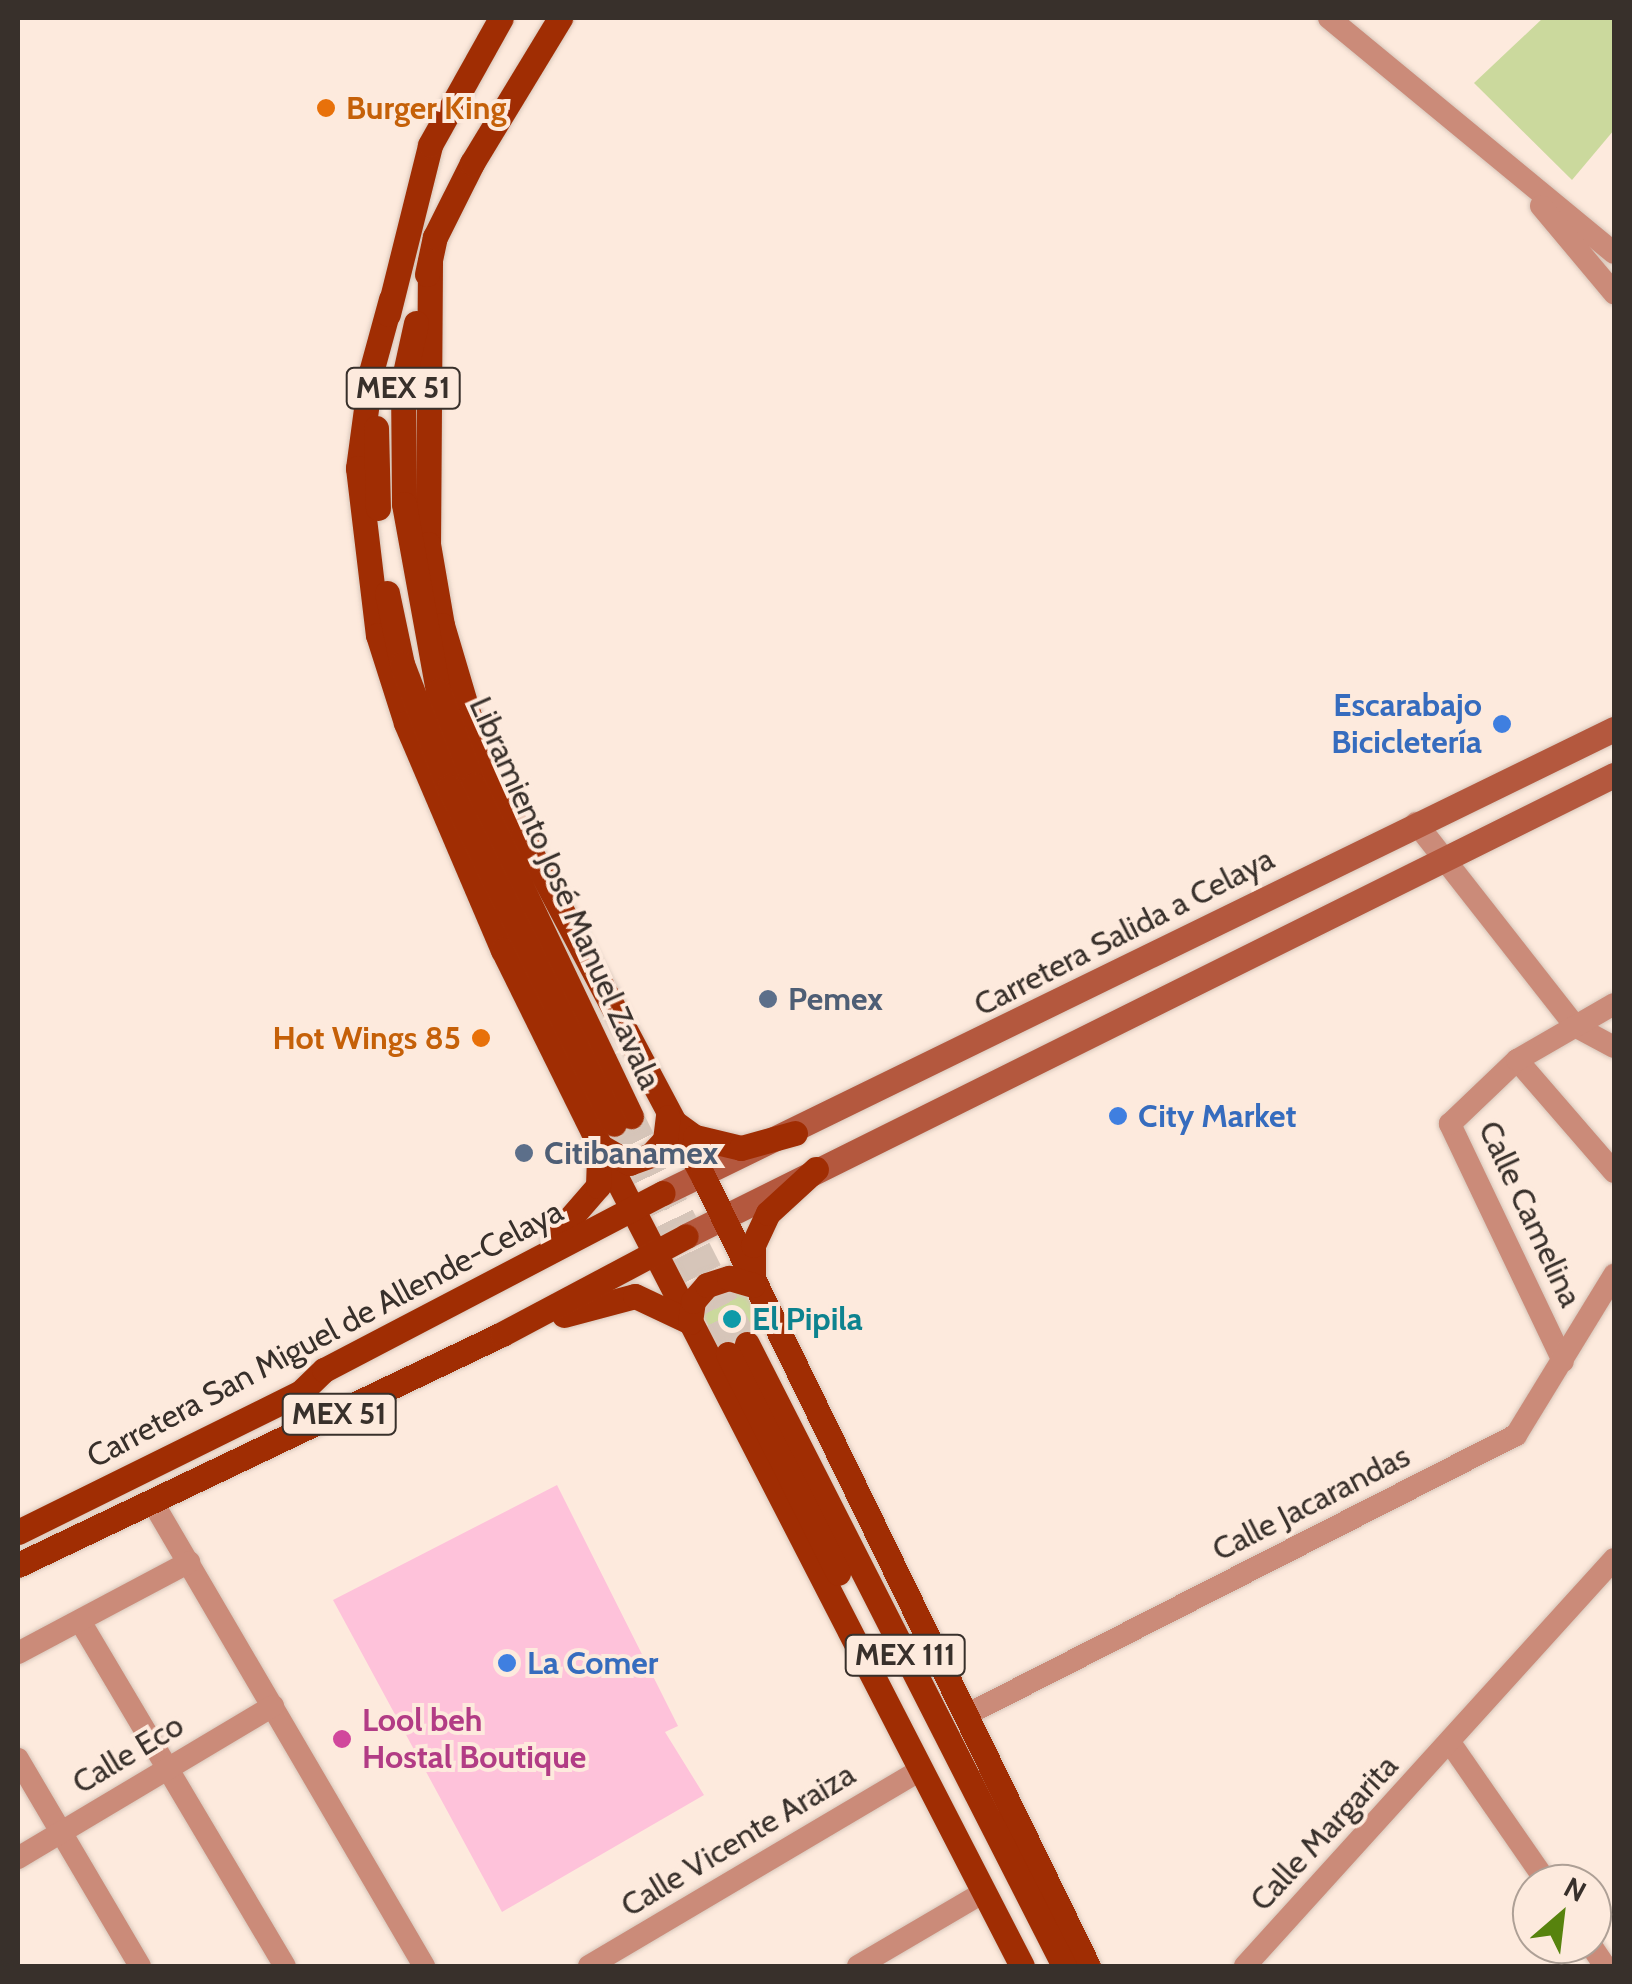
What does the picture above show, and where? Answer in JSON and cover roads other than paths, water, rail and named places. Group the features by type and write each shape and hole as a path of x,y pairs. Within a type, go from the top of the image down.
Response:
{"main road":[{"name":"Libramiento José Manuel Zavala","path":"501,18 430,145 391,299 376,418 377,494 402,664 488,873 622,1120 473,784 426,639 404,504 403,382 430,262 472,163 560,18"},
{"path":"430,262 424,461 442,625 469,716 522,836 668,1117 702,1174 1088,1966"},
{"path":"391,299 371,372 358,468 378,635 452,838 600,1146 1022,1966"},
{"name":"Carretera Salida a Celaya","path":"663,1192 796,1133 1416,823 1614,729"},
{"name":"MEX 51","path":"18,1565 502,1334 816,1170 1274,944 1441,857 1614,775"},
{"path":"1252,904 1274,944"},
{"path":"600,1146 629,1163 651,1155 664,1140 668,1117"},
{"path":"668,1117 718,1146 741,1148 796,1133"},
{"path":"502,1274 570,1226 598,1186 600,1146"},
{"path":"753,1285 752,1244 768,1213 816,1170"},
{"name":"Carretera San Miguel de Allende-Celaya","path":"18,1532 301,1392 324,1370 663,1192"},
{"path":"690,1322 694,1301 707,1286 729,1278 753,1285"},
{"path":"502,1334 636,1296 690,1322"},
{"name":"MEX 111","path":"1037,1966 737,1349 1064,1966"}],"street":[{"path":"1329,18 1524,183 1614,253"},
{"path":"1524,183 1584,263 1614,293"},
{"path":"1416,823 1575,1026 1614,1047"},
{"path":"1614,1004 1517,1060 1614,1172"},
{"name":"Calle Camelina","path":"1517,1060 1450,1124 1563,1361"},
{"name":"Calle Jacarandas","path":"968,1714 1516,1435 1614,1275"},
{"path":"152,1502 424,1966"},
{"name":"Calle Margarita","path":"1244,1966 1450,1744 1614,1559"},
{"path":"18,1653 189,1562"},
{"path":"80,1622 285,1966"},
{"name":"Calle Eco","path":"18,1858 273,1706"},
{"path":"1450,1744 1534,1864"},
{"path":"18,1759 140,1966"},
{"name":"Calle Vicente Araiza","path":"589,1966 921,1770"},
{"path":"858,1966 984,1892"}],"tunnel":[{"path":"631,1116 747,1344"},
{"path":"614,1124 728,1354"}],"place":[{"name":"Burger King","path":"326,108"},
{"name":"Escarabajo Bicicletería","path":"1502,724"},
{"name":"Pemex","path":"768,999"},
{"name":"Hot Wings 85","path":"481,1038"},
{"name":"City Market","path":"1118,1116"},
{"name":"Citibanamex","path":"524,1153"},
{"name":"El Pipila","path":"732,1319"},
{"name":"La Comer","path":"507,1663"},
{"name":"Lool beh Hostal Boutique","path":"342,1739"}]}
